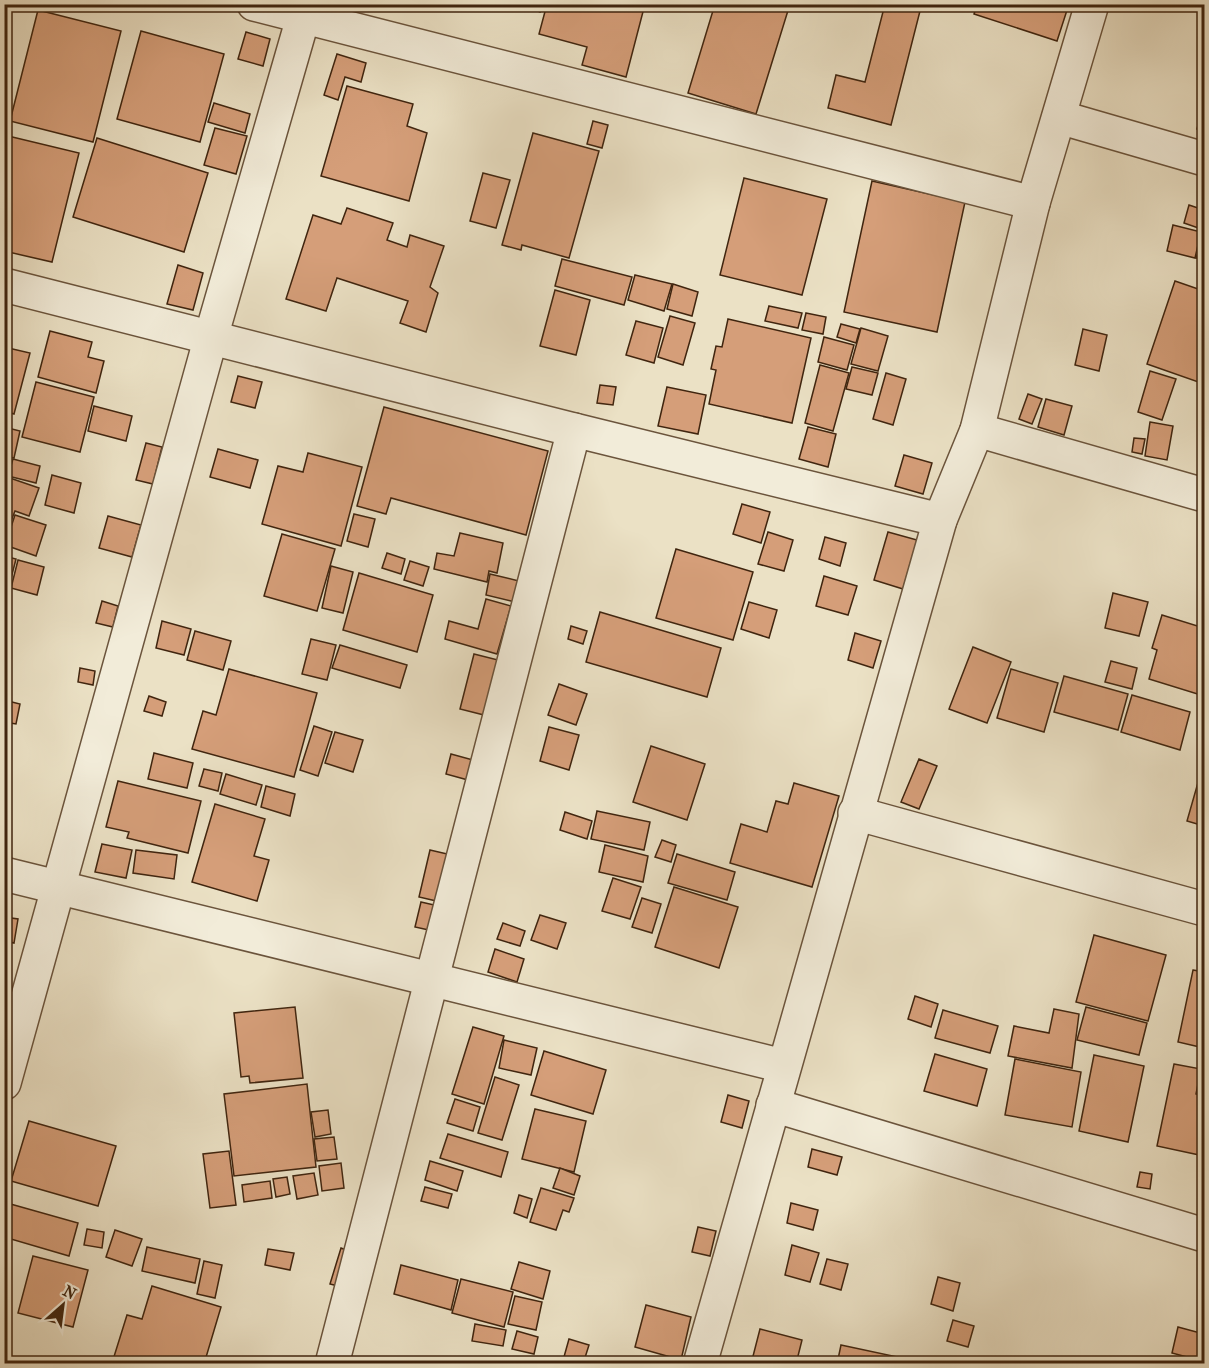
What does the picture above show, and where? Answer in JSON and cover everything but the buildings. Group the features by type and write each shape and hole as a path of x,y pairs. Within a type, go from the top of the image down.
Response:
{"street":[{"path":"254,4 305,11 1033,204"},
{"path":"700,1364 940,520 977,430 1033,204 1092,4"},
{"path":"4,1083 211,337 305,11"},
{"path":"1059,117 1204,159"},
{"path":"4,285 574,430 940,520"},
{"path":"332,1364 574,430"},
{"path":"977,430 1204,495"},
{"path":"855,813 1204,909"},
{"path":"4,874 783,1066"},
{"path":"773,1105 1204,1235"}]}
